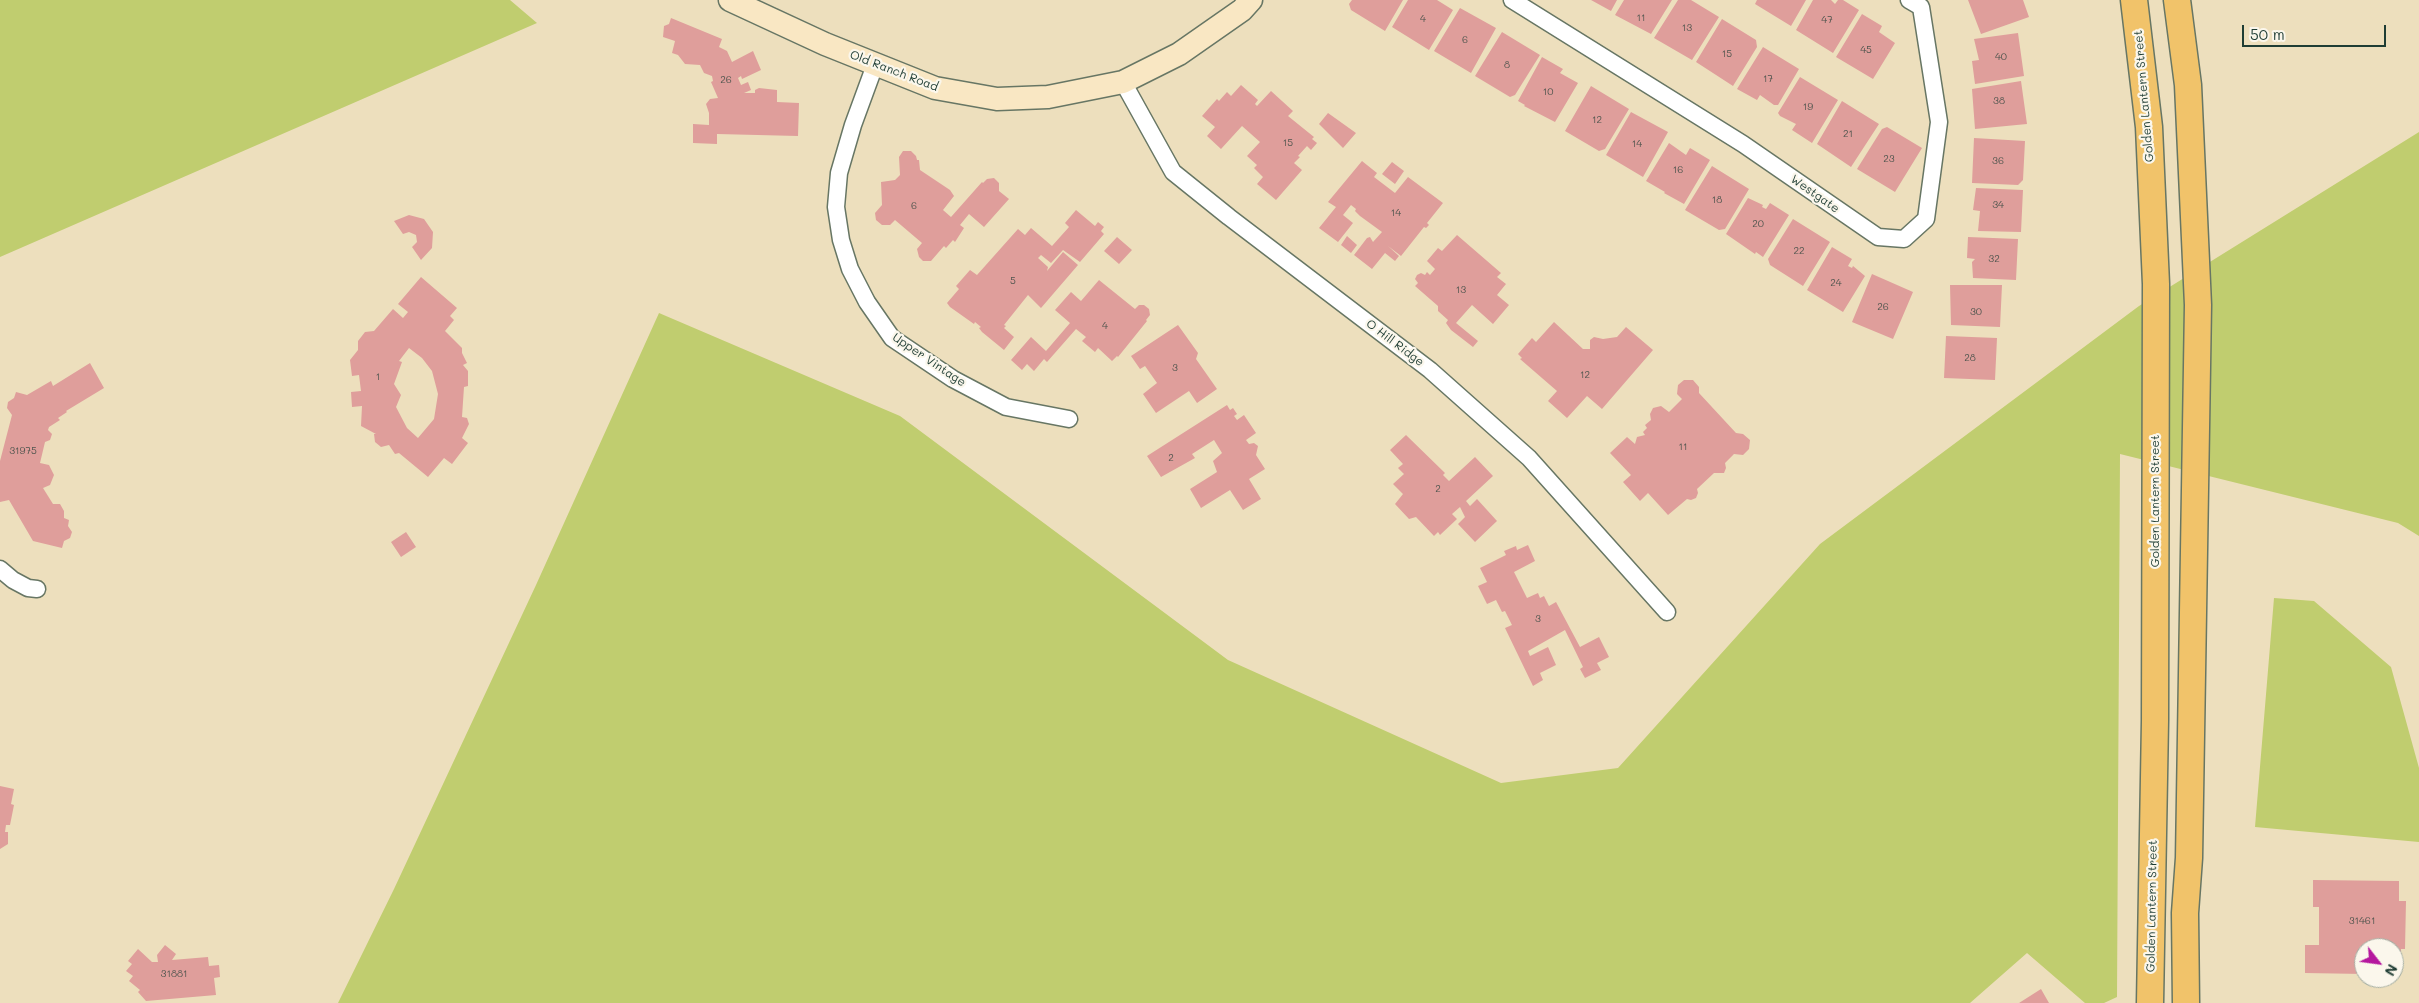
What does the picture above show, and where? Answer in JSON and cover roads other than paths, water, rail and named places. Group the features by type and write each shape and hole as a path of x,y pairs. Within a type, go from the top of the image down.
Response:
{"main road":[{"name":"Golden Lantern Street","path":"2134,0 2150,128 2156,284 2156,721 2150,1003"},
{"path":"2177,0 2188,85 2198,305 2189,858 2185,913 2186,1003"}],"street":[{"name":"Old Ranch Road","path":"730,0 875,65 935,88 997,99 1048,97 1122,82 1179,54 1242,10 1251,0"},
{"name":"Westgate","path":"1512,0 1743,144 1878,237 1904,240 1926,219 1940,122 1921,7 1910,0"},
{"name":"Upper Vintage","path":"875,65 853,125 839,173 836,207 841,240 850,269 866,302 892,338 953,379 1006,407 1069,419"},
{"name":"O Hill Ridge","path":"1122,82 1173,172 1229,218 1416,358 1451,388 1529,458 1667,612"},
{"path":"0,569 13,580 28,588 37,589"}]}
